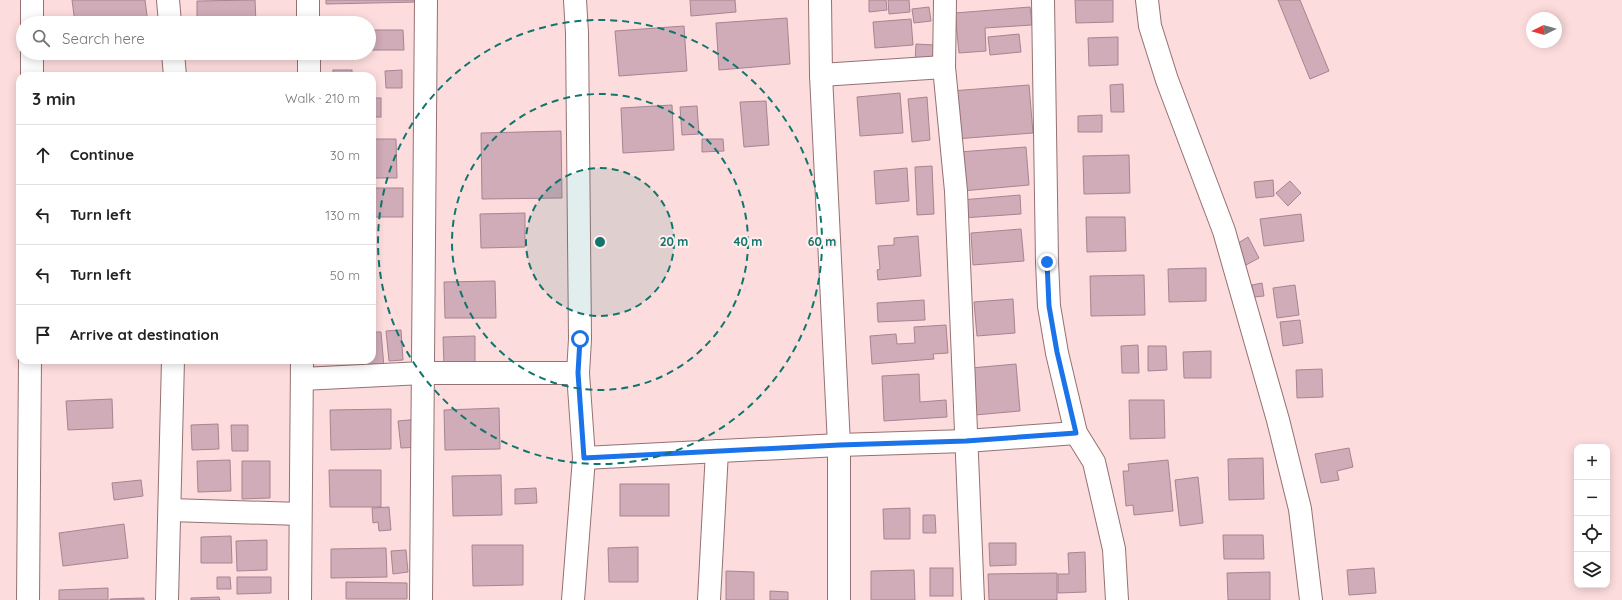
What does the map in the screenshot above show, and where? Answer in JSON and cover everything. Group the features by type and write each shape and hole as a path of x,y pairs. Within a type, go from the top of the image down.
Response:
{"street":[{"path":"32,0 32,16"},
{"path":"168,0 169,16"},
{"path":"308,0 308,16"},
{"path":"421,600 426,0"},
{"path":"573,600 584,458 578,373 580,331 577,33 575,0"},
{"path":"820,0 821,75 839,445 839,600"},
{"path":"945,0 944,67 956,191 973,600"},
{"path":"1043,0 1049,306 1057,352 1076,433 1094,462 1114,549 1117,600"},
{"path":"1147,0 1150,26 1167,80 1224,231 1278,420 1300,509 1311,600"},
{"path":"32,60 32,72"},
{"path":"174,60 175,72"},
{"path":"309,60 309,72"},
{"path":"821,75 944,67"},
{"path":"28,600 30,364"},
{"path":"168,600 173,364"},
{"path":"300,600 302,370 423,373 578,373"},
{"path":"584,458 839,445 966,441 1076,433"},
{"path":"709,600 717,451"},
{"path":"170,510 300,514"}],"building":[{"path":"72,0 145,0 147,16 74,16"},
{"path":"255,0 256,16 197,16 197,1"},
{"path":"326,0 419,0 419,2 326,4"},
{"path":"690,0 735,0 736,12 691,16"},
{"path":"869,0 886,0 887,10 869,12"},
{"path":"888,0 909,0 910,12 889,14"},
{"path":"1075,0 1113,0 1113,22 1076,23"},
{"path":"1278,0 1300,0 1329,71 1310,79"},
{"path":"929,7 931,21 914,23 912,9"},
{"path":"1030,7 1032,25 985,28 986,51 959,53 955,13"},
{"path":"787,18 790,64 719,70 716,23"},
{"path":"911,19 913,45 875,48 873,22"},
{"path":"684,26 687,71 619,76 615,31"},
{"path":"376,30 403,30 404,50 376,50"},
{"path":"1019,34 1021,52 990,55 988,37"},
{"path":"1118,37 1118,65 1089,66 1088,38"},
{"path":"916,44 934,45 933,63 915,62"},
{"path":"333,70 352,70 352,72 333,72"},
{"path":"402,70 402,88 386,88 385,71"},
{"path":"1123,84 1124,112 1111,112 1110,85"},
{"path":"1029,85 1033,133 955,139 951,91"},
{"path":"900,93 903,133 860,136 857,97"},
{"path":"927,97 930,140 912,142 908,99"},
{"path":"376,98 381,98 381,117 376,117"},
{"path":"766,101 769,145 744,147 740,102"},
{"path":"672,105 674,150 623,153 621,108"},
{"path":"697,106 699,134 682,135 680,107"},
{"path":"1102,115 1102,132 1078,132 1078,116"},
{"path":"561,131 562,198 482,199 481,133"},
{"path":"376,139 396,139 397,178 376,178"},
{"path":"702,139 723,139 724,151 702,152"},
{"path":"1026,147 1029,185 962,191 959,152"},
{"path":"1129,155 1130,193 1084,194 1083,156"},
{"path":"932,166 934,214 917,215 915,167"},
{"path":"907,168 909,201 876,204 874,171"},
{"path":"1273,180 1274,196 1256,198 1254,182"},
{"path":"1290,181 1301,193 1288,206 1276,193"},
{"path":"376,188 403,188 403,217 376,217"},
{"path":"1020,195 1021,214 962,218 961,200"},
{"path":"525,213 525,247 481,248 480,214"},
{"path":"1301,214 1304,241 1264,246 1260,219"},
{"path":"1086,217 1125,217 1126,251 1087,252"},
{"path":"1021,229 1024,261 973,265 971,233"},
{"path":"918,236 921,276 878,280 877,270 880,269 878,246 894,245 894,238"},
{"path":"1248,237 1259,258 1246,265 1235,245"},
{"path":"1206,268 1206,301 1169,302 1168,269"},
{"path":"1144,275 1145,315 1091,316 1090,276"},
{"path":"495,281 496,318 445,318 444,282"},
{"path":"1262,283 1264,296 1254,297 1252,285"},
{"path":"1295,285 1299,315 1277,318 1273,288"},
{"path":"1013,299 1015,333 977,336 974,302"},
{"path":"924,300 925,320 878,322 877,303"},
{"path":"1300,320 1303,343 1283,346 1280,322"},
{"path":"946,325 948,353 933,354 934,359 872,364 870,336 896,334 897,344 915,343 914,327"},
{"path":"401,330 403,360 389,361 386,331"},
{"path":"376,332 381,332 384,367 368,368 368,364 376,364"},
{"path":"475,336 475,365 444,365 443,337"},
{"path":"1138,345 1139,373 1122,373 1121,346"},
{"path":"1148,346 1166,346 1167,370 1148,371"},
{"path":"1211,351 1211,378 1184,378 1183,352"},
{"path":"1016,364 1020,411 975,415 971,368"},
{"path":"1322,369 1323,397 1297,398 1296,370"},
{"path":"919,374 920,402 946,400 947,417 884,421 882,376"},
{"path":"112,399 113,428 68,430 66,401"},
{"path":"1129,400 1164,400 1165,438 1130,439"},
{"path":"499,408 500,449 445,450 444,410"},
{"path":"391,409 391,449 331,450 330,410"},
{"path":"419,419 421,447 401,448 398,421"},
{"path":"218,424 219,449 192,450 191,425"},
{"path":"231,425 248,425 248,451 232,451"},
{"path":"1349,448 1353,467 1337,471 1339,480 1321,483 1315,454"},
{"path":"1263,458 1264,499 1229,500 1228,459"},
{"path":"230,460 231,491 198,492 197,461"},
{"path":"1168,460 1173,511 1134,515 1133,505 1126,506 1123,471 1129,471 1128,464"},
{"path":"242,461 270,461 270,498 242,499"},
{"path":"329,470 381,470 381,507 330,507"},
{"path":"501,475 502,515 453,516 452,476"},
{"path":"1198,477 1203,523 1180,526 1175,480"},
{"path":"141,480 143,496 114,500 112,483"},
{"path":"620,484 669,484 669,516 620,516"},
{"path":"536,488 537,503 515,504 515,489"},
{"path":"389,507 391,530 379,531 378,522 373,523 372,508"},
{"path":"910,508 910,539 884,539 883,509"},
{"path":"923,515 935,515 936,533 923,533"},
{"path":"124,524 128,558 63,566 59,533"},
{"path":"1223,535 1263,535 1264,559 1224,559"},
{"path":"231,536 232,563 201,563 201,537"},
{"path":"267,540 267,570 237,571 236,541"},
{"path":"989,543 1016,543 1016,565 990,566"},
{"path":"472,545 523,545 523,585 473,586"},
{"path":"638,547 638,582 609,582 608,548"},
{"path":"386,548 387,577 331,578 331,549"},
{"path":"406,550 408,572 393,574 391,551"},
{"path":"1085,552 1086,592 1058,593 1058,574 1069,574 1068,553"},
{"path":"930,568 953,568 953,596 930,596"},
{"path":"1374,568 1376,593 1349,595 1347,570"},
{"path":"914,570 915,600 871,600 871,571"},
{"path":"726,571 754,572 754,600 726,600"},
{"path":"1270,572 1270,600 1228,600 1227,573"},
{"path":"1057,573 1057,600 989,600 988,574"},
{"path":"217,577 230,577 231,589 217,589"},
{"path":"237,577 271,577 271,593 237,594"},
{"path":"346,582 407,583 407,599 346,599"},
{"path":"108,588 108,600 59,600 59,590"},
{"path":"770,591 788,592 788,600 770,600"},
{"path":"219,597 220,600 191,600 191,598"},
{"path":"144,598 144,600 110,600 110,599"}],"route":[{"path":"580,339 578,373 584,458 839,445 966,441 1076,433 1057,352 1049,306 1047,262"}]}
